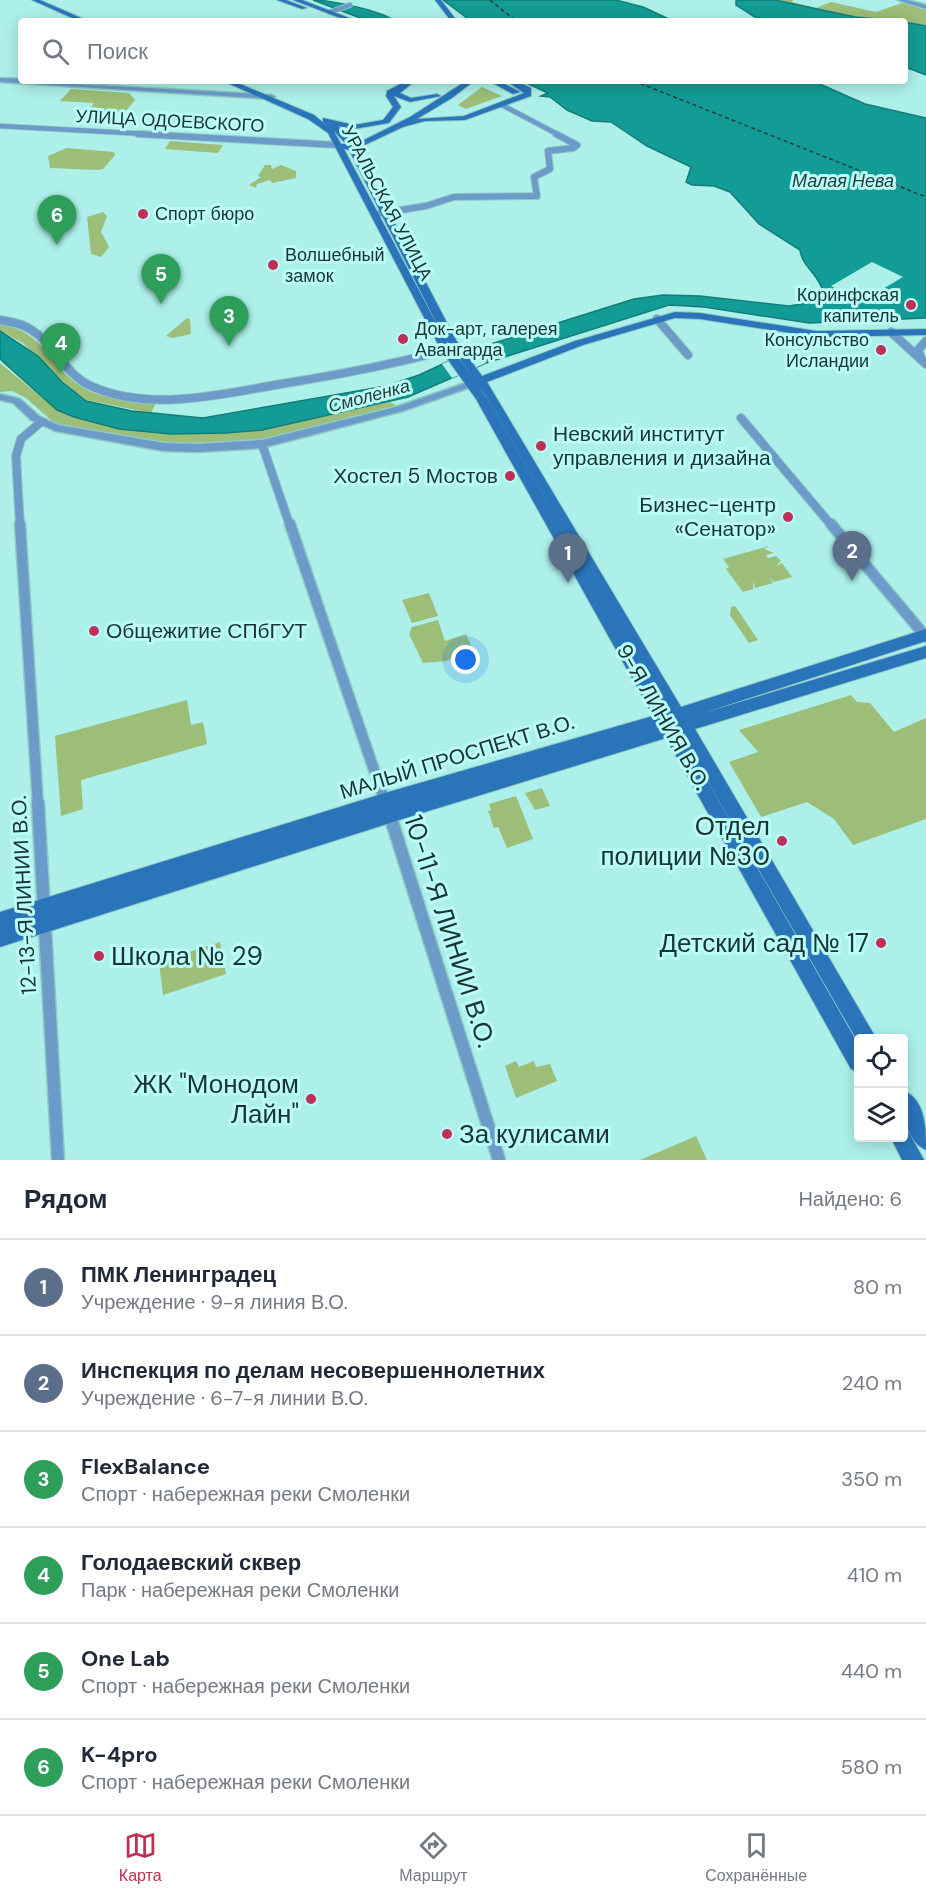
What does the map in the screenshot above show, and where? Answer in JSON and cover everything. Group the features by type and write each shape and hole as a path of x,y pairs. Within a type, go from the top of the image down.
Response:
{"main road":[{"path":"35,0 78,18"},
{"path":"42,0 84,18"},
{"path":"281,0 331,18"},
{"path":"296,0 346,18"},
{"path":"438,0 452,18"},
{"name":"УРАЛЬСКАЯ УЛИЦА","path":"232,84 244,92 266,97 329,121 346,144 387,213 453,355"},
{"name":"УРАЛЬСКАЯ УЛИЦА","path":"240,84 319,121 346,144 376,214 453,355"},
{"path":"329,121 354,127 385,121 397,107 390,93 401,84"},
{"path":"406,84 396,91 396,94 410,100 437,96"},
{"name":"УЛИЦА ОДОЕВСКОГО","path":"346,144 385,121 437,96 454,84"},
{"path":"467,84 457,97 442,108 444,113 463,115 509,98 516,92 500,84"},
{"path":"397,126 425,119 465,117 528,94 528,90 516,84"},
{"name":"УЛИЦА ОДОЕВСКОГО","path":"346,144 397,126 458,93"},
{"path":"471,377 657,319 691,315 816,334 926,332"},
{"path":"453,355 471,377 491,395 674,722 865,1034"},
{"name":"МАЛЫЙ ПРОСПЕКТ В.О.","path":"674,722 925,636"},
{"name":"МАЛЫЙ ПРОСПЕКТ В.О.","path":"0,938 46,916 387,808 674,722 926,652"},
{"name":"9-Я ЛИНИЯ В.О.","path":"674,722 854,1055"},
{"name":"МАЛЫЙ ПРОСПЕКТ В.О.","path":"0,921 46,916"},
{"path":"908,1109 926,1140"},
{"path":"904,1142 914,1160"}],"street":[{"path":"901,0 926,7"},
{"path":"330,12 348,5"},
{"path":"0,81 18,82"},
{"path":"0,81 18,82"},
{"path":"50,84 266,97"},
{"path":"67,84 244,92"},
{"path":"376,214 426,206 454,197 537,196 534,177 549,169 548,151 573,148 577,145 502,105"},
{"name":"УЛИЦА ОДОЕВСКОГО","path":"0,126 346,144"},
{"path":"657,319 688,355"},
{"path":"0,320 20,325 37,334 83,383 111,391 152,398 200,398 453,355"},
{"path":"891,332 924,362"},
{"path":"924,362 918,350 926,341"},
{"path":"0,397 16,401 41,422 69,431 164,447 198,448 262,444 399,409 471,377"},
{"path":"741,418 925,636"},
{"name":"12-13-Я ЛИНИИ В.О.","path":"41,422 21,439 16,456 46,916 58,1160"},
{"name":"10-11-Я ЛИНИИ В.О.","path":"262,444 387,808 499,1160"}],"green space":[{"path":"775,0 793,0 792,2 816,8 831,2 876,12 902,3 926,8 926,26 908,22 908,18 855,17"},
{"path":"482,87 502,96 466,109 458,105"},
{"path":"71,89 129,93 135,100 124,113 88,111 94,103 60,101"},
{"path":"170,141 223,145 218,153 165,149"},
{"path":"67,148 114,152 115,155 103,169 98,170 50,168 48,156"},
{"path":"265,165 271,165 272,169 281,165 296,171 296,178 272,183 270,180 257,184 256,188 249,185 261,177 258,176"},
{"path":"103,212 107,216 101,232 109,247 101,257 91,254 87,217"},
{"path":"187,318 190,319 191,334 173,338 166,336"},
{"path":"0,323 16,328 38,342 68,376 87,390 116,398 156,403 151,413 81,399 24,344 0,330"},
{"path":"0,363 56,409 171,434 262,430 390,402 399,407 264,440 164,444 90,433 53,422 26,398 12,391 0,392"},
{"path":"769,546 764,549 774,553 766,555 768,558 776,556 781,561 775,567 782,563 792,577 774,582 769,577 773,583 755,588 753,581 753,589 743,592 726,569 729,567 723,559"},
{"path":"429,593 438,616 412,623 402,600"},
{"path":"735,606 758,640 749,643 730,615 731,607"},
{"path":"438,620 445,641 466,634 473,650 446,661 423,663 409,634 412,627"},
{"path":"851,695 857,702 870,703 894,732 926,718 926,819 853,845 834,819 807,802 761,817 729,762 758,752 739,730"},
{"path":"187,700 191,725 203,722 207,744 81,780 83,809 61,816 55,736"},
{"path":"542,788 550,806 535,810 525,793"},
{"path":"516,796 533,839 507,848 498,827 494,828 488,811 491,810 489,804"},
{"path":"220,942 226,974 163,995 159,962"},
{"path":"516,1061 519,1067 534,1061 536,1067 550,1064 557,1081 516,1098 505,1066"},
{"path":"696,1136 707,1160 640,1160"}],"water":[{"path":"313,0 342,4 390,18 360,18"},
{"path":"443,0 616,0 643,7 667,18 467,18"},
{"path":"736,0 775,0 866,18 756,18 736,5"},
{"path":"908,23 926,26 926,75 908,68"},
{"name":"Малая Нева","path":"528,84 820,84 865,104 926,118 926,318 809,323 704,307 669,305 486,363 408,397 262,430 226,433 171,434 119,429 74,417 57,410 0,359 0,331 38,356 62,382 86,401 132,411 203,418 386,386 419,375 475,349 634,299 663,295 700,296 789,306 807,303 823,292 801,256 800,250 759,224 730,192 714,186 692,185 686,182 691,167 647,146 611,122 592,121 567,110 550,97 541,96 548,93"}],"pier":[{"path":"872,262 903,277 861,302 831,286"},
{"path":"475,349 486,363 452,378 442,364"}],"ferry route":[{"path":"490,0 512,18"},
{"path":"642,84 926,197"}],"place":[{"name":"Спорт бюро","path":"143,214"},
{"name":"K-4pro","path":"57,245"},
{"name":"Волшебный замок","path":"273,265"},
{"name":"One Lab","path":"161,304"},
{"name":"Коринфская капитель","path":"911,305"},
{"name":"Док-арт, галерея Авангарда","path":"403,339"},
{"name":"FlexBalance","path":"229,346"},
{"name":"Консульство Исландии","path":"881,350"},
{"name":"Голодаевский сквер","path":"61,373"},
{"name":"Невский институт управления и дизайна","path":"541,446"},
{"name":"Хостел 5 Мостов","path":"510,476"},
{"name":"Бизнес-центр «Сенатор»","path":"788,517"},
{"name":"Инспекция по делам несовершеннолетних","path":"852,581"},
{"name":"ПМК Ленинградец","path":"568,583"},
{"name":"Общежитие СПбГУТ","path":"94,631"},
{"name":"Отдел полиции №30","path":"782,841"},
{"name":"Детский сад № 17","path":"881,943"},
{"name":"Школа № 29","path":"99,956"},
{"name":"ЖК \"Монодом Лайн\"","path":"311,1099"},
{"name":"За кулисами","path":"447,1134"}],"water label":[{"name":"Смоленка","path":"369,396"}]}
